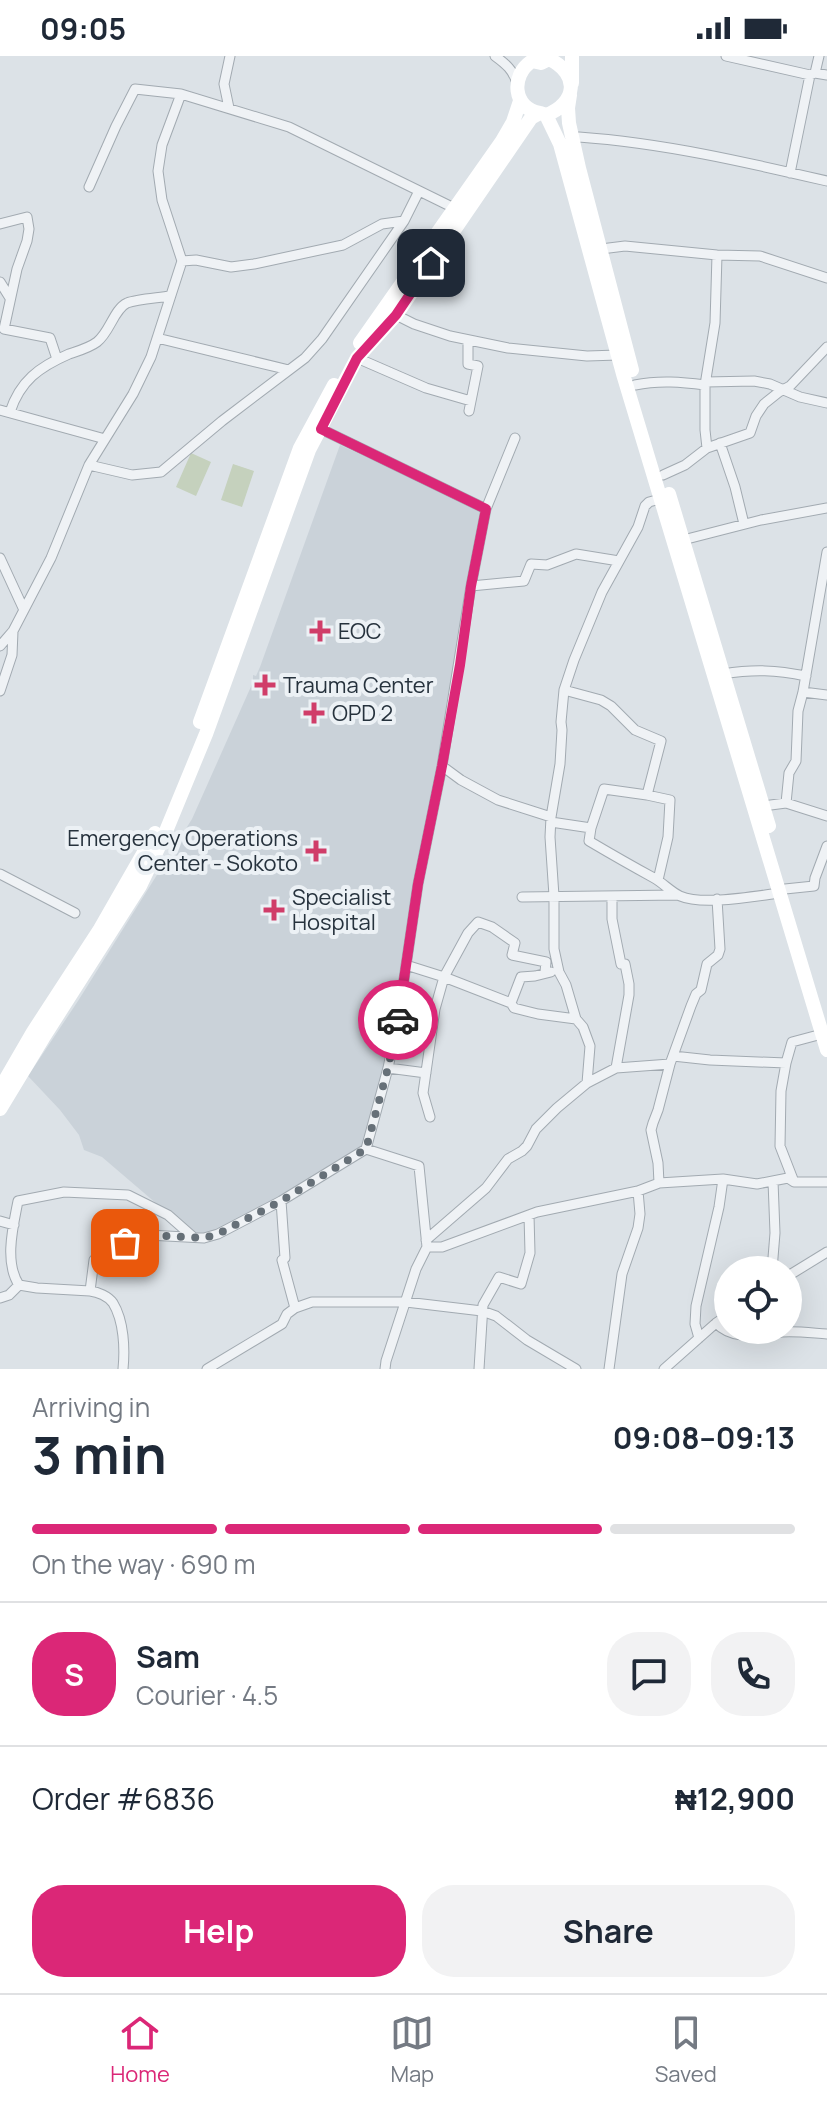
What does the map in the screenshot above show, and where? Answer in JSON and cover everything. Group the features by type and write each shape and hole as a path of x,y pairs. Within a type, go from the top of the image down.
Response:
{"main road":[{"path":"572,56 566,142 618,355 824,1030 827,1050"},
{"path":"0,1109 140,886 164,836 237,652 309,450 357,358 396,315 531,118 543,114 556,110 566,101 571,88 566,71 547,59 532,61 520,73 517,94 524,106 534,113 543,114 566,142 586,197 635,385 763,806 782,891"},
{"path":"0,1089 153,838 196,734 300,448 322,405 358,347 502,141 520,101"}],"street":[{"path":"229,108 224,84 230,56"},
{"path":"495,56 508,66 517,83"},
{"path":"522,56 547,59"},
{"path":"571,88 579,56"},
{"path":"726,56 827,75"},
{"path":"790,173 812,74 819,56"},
{"path":"89,187 135,89 181,94 289,127 454,208"},
{"path":"0,646 13,631 51,558 89,465 133,394 151,357 182,261 162,200 158,171 162,145 181,94"},
{"path":"566,142 579,137 637,142 729,158 827,181"},
{"path":"89,465 132,475 161,472 305,358 322,339 404,221 419,191"},
{"path":"0,224 27,217 29,229 4,329 50,338 57,359"},
{"path":"182,261 196,260 231,267 254,264 343,245 382,224 404,221"},
{"path":"601,249 625,246 760,256 827,278"},
{"path":"707,448 706,383 715,323 717,255"},
{"path":"0,282 10,298"},
{"path":"105,439 5,411 26,381 57,359 95,344 106,334 118,311 127,303 170,296"},
{"path":"396,315 414,324 468,340 526,351 618,355"},
{"path":"157,338 289,370"},
{"path":"357,358 470,406 478,366 468,364 468,340"},
{"path":"663,475 685,465 707,448 750,433 761,408 805,372 827,347"},
{"path":"635,385 647,382 754,381 827,403"},
{"path":"321,429 486,509"},
{"path":"90,1291 94,1260 100,1253 108,1253 148,1235 210,1237 218,1234 281,1201 366,1149 401,1004 418,884 442,766 486,509 515,438"},
{"path":"720,443 744,524"},
{"path":"587,1083 590,1046 583,1027 576,1019 554,949 551,820 560,764 564,690 602,592 638,527 646,504 660,499"},
{"path":"683,540 827,508"},
{"path":"786,803 789,773 796,761 798,711 827,552"},
{"path":"471,586 524,581 531,564 547,565 570,555 619,561"},
{"path":"0,558 24,610"},
{"path":"0,691 12,655 13,631"},
{"path":"723,674 761,670 806,676"},
{"path":"564,690 601,700 635,730 661,741 647,795"},
{"path":"803,692 827,695"},
{"path":"442,766 498,800 551,820 591,828"},
{"path":"658,880 668,837 670,800 604,789 589,841 658,880 678,895"},
{"path":"763,806 786,803 827,816"},
{"path":"522,897 678,895 717,899 814,886 827,846"},
{"path":"0,874 75,913"},
{"path":"612,897 612,919 621,964 625,964 629,984 616,1068"},
{"path":"659,1183 651,1130 671,1060 696,994 701,990 707,964 718,955 720,949 717,899"},
{"path":"430,1117 423,1093 435,1009 444,977 468,933 478,922 492,927 515,943 512,955 546,962 545,972"},
{"path":"406,965 511,1003 514,1008 576,1019"},
{"path":"511,1003 521,977 559,972"},
{"path":"794,1182 780,1146 781,1091 786,1063 792,1042 824,1030"},
{"path":"426,1243 486,1188 508,1159 527,1146 536,1129 557,1108 587,1083 616,1068 671,1060 786,1063"},
{"path":"388,1068 426,1073"},
{"path":"366,1149 419,1166 426,1243 385,1369"},
{"path":"426,1243 442,1247 529,1215 638,1191 659,1183 723,1179 752,1184 788,1178 794,1182 827,1182"},
{"path":"699,1338 695,1324 696,1306 723,1179"},
{"path":"773,1181 773,1256"},
{"path":"609,1369 622,1274 638,1228 638,1191"},
{"path":"123,1369 120,1322 112,1301 90,1291 19,1285 14,1278 11,1266 18,1201 64,1192 128,1195 168,1215 193,1237"},
{"path":"281,1201 285,1258 282,1260 295,1308"},
{"path":"479,1369 483,1305 499,1277 521,1284 530,1253 529,1215"},
{"path":"0,1221 14,1225"},
{"path":"802,1267 827,1252"},
{"path":"0,1298 9,1295 19,1285"},
{"path":"207,1369 282,1324 287,1314 295,1308 312,1302 406,1302 482,1311 496,1316 527,1340 576,1369"},
{"path":"664,1369 714,1325"},
{"path":"802,1333 827,1334"}],"shaded area":[{"name":"Specialist Hospital","path":"340,445 485,512 370,1142 292,1191 209,1236 192,1234 102,1157 84,1150 79,1135 28,1076 192,819 253,682 253,675 256,676 260,667"}],"green space":[{"path":"191,453 211,462 196,496 176,487"},
{"path":"233,464 254,471 242,507 221,500"}],"way so far":[{"path":"125,1243 154,1234 182,1238 204,1238 218,1234 281,1201 366,1149 398,1020"}],"place":[{"name":"EOC","path":"320,631"},
{"name":"Trauma Center","path":"265,685"},
{"name":"OPD 2","path":"314,713"},
{"name":"Emergency Operations Center - Sokoto","path":"316,851"},
{"name":"Specialist Hospital","path":"274,910"}],"route":[{"path":"398,1020 418,884 442,766 486,509 321,429 357,358 396,315 431,263"}]}
